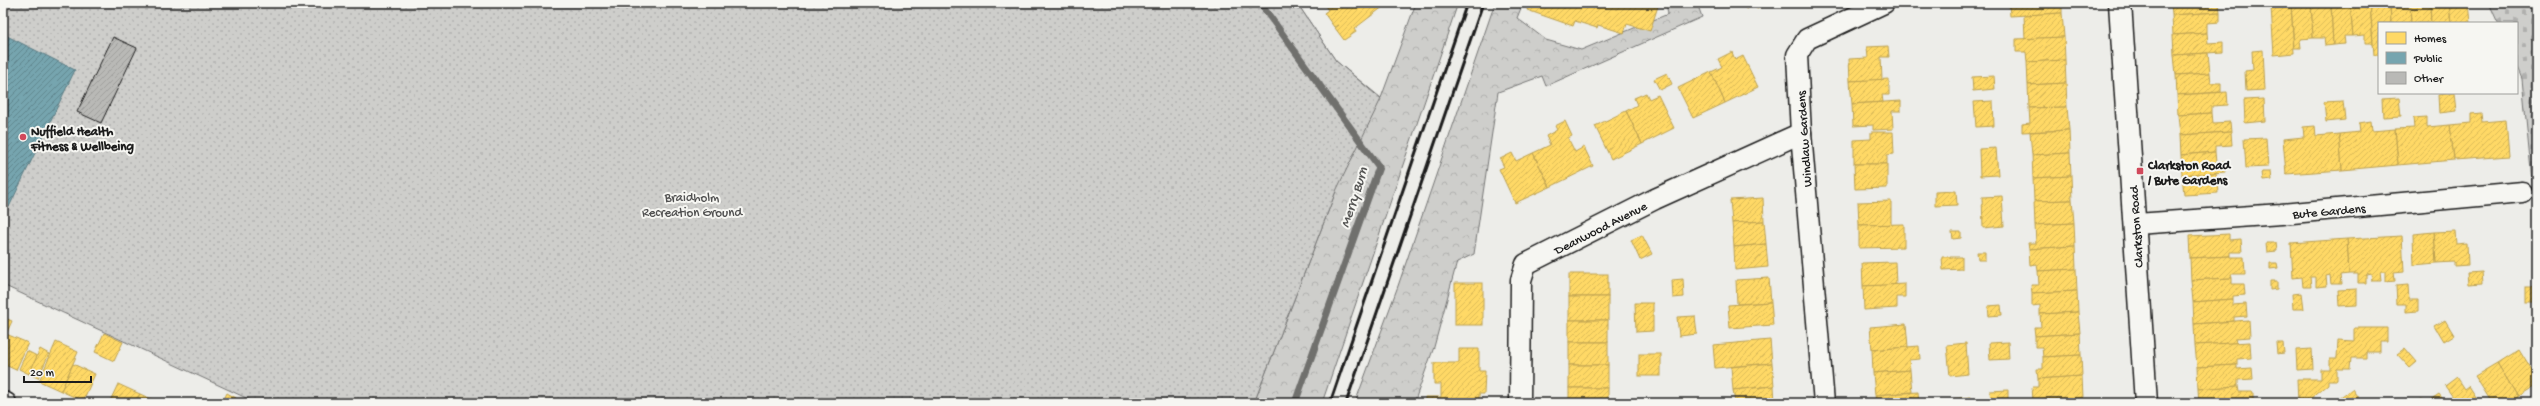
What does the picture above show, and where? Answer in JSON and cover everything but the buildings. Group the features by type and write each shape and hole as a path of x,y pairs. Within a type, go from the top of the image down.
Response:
{"main road":[{"name":"Clarkston Road","path":"2120,3 2136,224 2146,403"}],"street":[{"name":"Windlaw Gardens","path":"1824,403 1801,133 1797,55 1807,39 1884,3"},
{"name":"Deanwood Avenue","path":"1520,403 1521,280 1526,264 1655,199 1801,133"},
{"name":"Bute Gardens","path":"2136,224 2281,214 2522,192"}],"green space":[{"name":"Braidholm Recreation Ground","path":"3,3 1297,3 1336,61 1381,99 1336,191 1254,403 257,403 3,285"},
{"path":"1297,3 1336,61 1381,98 1416,3 1458,3 1322,403 1254,403 1336,191"},
{"path":"1495,3 1523,3 1517,18 1546,40 1581,50 1668,14 1666,3 1697,3 1702,17 1546,86 1542,76 1498,92 1474,254 1457,262 1434,347 1414,403 1355,403 1398,286"},
{"path":"2489,3 2537,3 2537,232 2522,79 2518,69 2518,22 2498,22"}],"waterway":[{"name":"Merry Burn","path":"1260,3 1379,167 1295,403"}],"railway":[{"path":"1330,403 1467,3"},
{"path":"1346,403 1483,3"}],"place":[{"name":"Nuffield Health Fitness & Wellbeing","path":"23,137"},
{"name":"Clarkston Road / Bute Gardens","path":"2140,171"}]}
